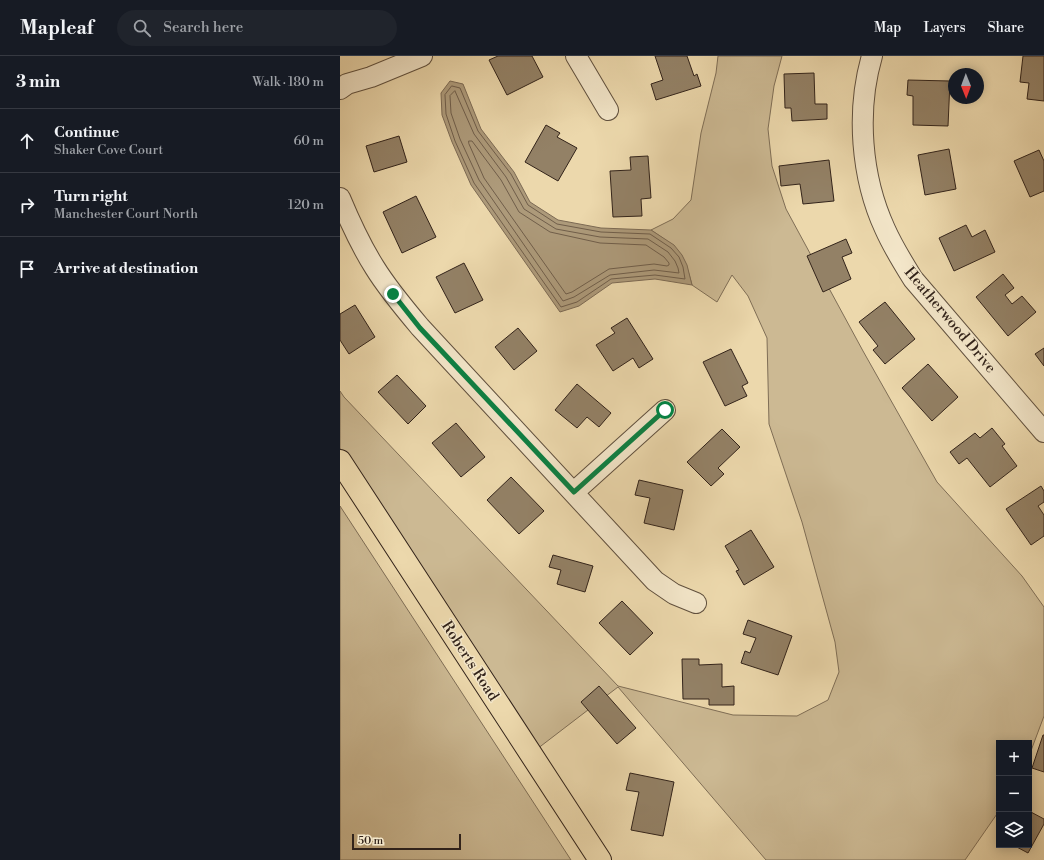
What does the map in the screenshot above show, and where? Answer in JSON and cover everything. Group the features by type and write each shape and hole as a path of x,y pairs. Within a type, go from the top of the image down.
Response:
{"main road":[{"name":"Roberts Road","path":"340,461 600,860"}],"street":[{"path":"342,86 371,77 422,56"},
{"path":"576,56 608,110"},
{"name":"Heatherwood Drive","path":"872,56 864,92 864,148 870,185 884,228 899,258 914,279 1044,432"},
{"path":"340,198 358,239 374,267 420,328 574,492 655,581 674,594 696,603"},
{"path":"574,492 665,410"}],"shaded area":[{"path":"718,56 782,56 774,86 768,129 772,166 786,209 863,351 937,482 1022,576 1044,607 1044,716 1032,748 1032,740 996,740 996,815 965,860 766,860 618,687 537,749 340,448 340,391 344,397 618,686 733,715 797,716 828,700 839,672 835,642 802,522 769,424 767,338 748,296 732,275 717,302 692,285 686,265 679,252 651,230 673,219 691,200 701,133 716,73"},
{"path":"340,506 571,860 340,860"}],"water":[{"path":"450,81 463,84 481,129 514,172 530,202 558,220 601,228 651,230 674,245 682,255 687,265 692,285 655,279 612,283 579,306 560,312 471,185 442,115 441,93"}],"building":[{"path":"498,56 532,56 543,77 507,95 489,60"},
{"path":"655,56 687,56 694,76 697,74 701,86 656,100 651,84 663,80"},
{"path":"1023,56 1044,56 1044,101 1027,99 1029,83 1020,82"},
{"path":"814,73 815,104 827,104 827,119 792,121 791,108 785,108 784,74"},
{"path":"908,80 948,81 948,126 913,125 913,96 907,95"},
{"path":"546,125 560,133 557,137 577,148 558,181 525,162"},
{"path":"399,136 407,162 374,172 366,146"},
{"path":"949,149 956,189 925,195 918,155"},
{"path":"1039,150 1044,161 1044,191 1030,197 1014,161"},
{"path":"648,156 651,198 641,199 642,216 613,217 610,171 631,170 630,157"},
{"path":"829,160 834,201 803,204 800,184 781,186 779,166"},
{"path":"416,196 436,237 402,253 383,212"},
{"path":"966,225 972,237 985,230 995,252 954,271 939,238"},
{"path":"846,239 852,253 842,257 851,279 823,292 807,256"},
{"path":"464,263 483,300 455,313 436,277"},
{"path":"1003,274 1014,288 1005,295 1012,304 1022,296 1036,312 1008,336 976,297"},
{"path":"885,302 915,339 885,364 873,350 878,346 859,322"},
{"path":"355,305 375,337 349,354 340,340 340,314"},
{"path":"627,318 653,359 639,368 633,358 613,371 596,345 615,333 611,328"},
{"path":"518,328 537,351 514,370 495,347"},
{"path":"1044,348 1044,366 1035,354"},
{"path":"731,349 748,383 742,386 747,396 725,406 703,362"},
{"path":"928,364 958,397 932,421 902,388"},
{"path":"397,375 426,406 408,424 378,392"},
{"path":"577,384 611,413 599,427 587,417 577,428 555,410"},
{"path":"456,423 485,457 461,477 432,443"},
{"path":"992,428 1005,444 1002,446 1017,466 990,487 967,458 959,464 950,452 975,433 980,438"},
{"path":"722,429 740,447 718,468 724,474 711,486 687,462"},
{"path":"511,477 544,511 519,534 487,500"},
{"path":"639,480 683,490 674,530 644,523 650,498 635,495"},
{"path":"1041,486 1044,491 1044,502 1038,506 1044,515 1044,536 1031,545 1006,509"},
{"path":"751,530 774,567 744,585 736,571 739,570 725,546"},
{"path":"553,555 593,566 585,592 557,584 561,570 549,567"},
{"path":"622,601 653,633 630,655 599,623"},
{"path":"748,620 792,636 778,675 741,663 745,651 750,653 756,638 743,634"},
{"path":"682,659 699,659 699,665 722,664 722,687 734,686 734,705 709,705 709,699 683,699"},
{"path":"599,686 636,728 617,744 581,702"},
{"path":"1043,735 1044,735 1044,772 1032,768"},
{"path":"630,773 674,782 663,836 631,830 639,792 626,790"},
{"path":"1032,813 1044,819 1044,824 1032,846"},
{"path":"1019,848 1031,848 1028,853"}],"route":[{"path":"393,294 420,328 574,492 665,410"}]}
